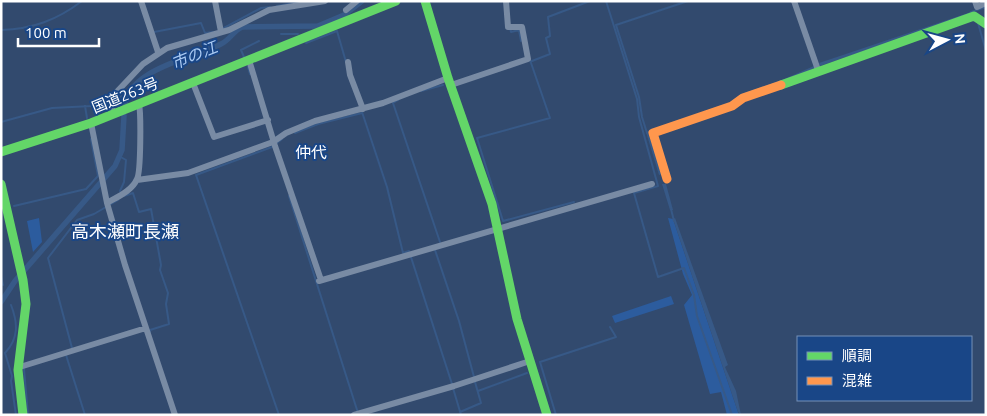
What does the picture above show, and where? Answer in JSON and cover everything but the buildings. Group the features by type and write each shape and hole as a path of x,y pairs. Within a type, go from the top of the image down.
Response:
{"main road":[{"name":"国道263号","path":"1,152 91,124 396,1"},
{"path":"425,1 449,82 498,228 509,288 547,415"},
{"path":"667,179 653,133 732,106 743,98 817,67 974,16 983,22"},
{"path":"1,184 22,275 26,304 19,365 19,390 23,415"}],"street":[{"path":"141,1 158,52"},
{"path":"215,1 221,30"},
{"path":"113,114 111,100 143,64 158,52 221,30 269,10 278,4 324,1"},
{"path":"346,10 357,1"},
{"path":"108,206 137,180 188,173 273,143 300,126 527,57 522,27 510,28 506,1"},
{"path":"794,1 817,67"},
{"path":"975,1 976,7 986,4"},
{"path":"249,60 273,143 320,280 652,184"},
{"path":"348,62 350,75 361,109"},
{"path":"193,83 214,137 266,121"},
{"path":"137,180 142,121 139,104"},
{"path":"91,124 108,206 175,415"},
{"path":"19,365 23,366 146,328"},
{"path":"357,414 452,387 530,361"}],"shaded area":[{"path":"971,12 972,14 820,66 819,63"},
{"path":"814,66 815,68 731,104 648,133 663,174 659,175 646,132 729,103 741,94 782,80"},
{"path":"662,184 666,184 673,210 670,210"},
{"path":"39,218 42,242 33,252 27,221"},
{"path":"668,218 673,219 739,415 727,415 721,392 710,394 684,305 692,295 683,274"},
{"path":"675,218 728,365 725,367 736,391 741,415 738,412 673,219"},
{"path":"671,296 674,304 615,323 612,316"}],"waterway":[{"path":"1,30 24,28 44,22 73,8 82,1"},
{"name":"市の江","path":"125,107 129,94 137,83 149,74 163,66 221,44 242,27 318,26 344,15 362,1"},
{"path":"532,61 550,54 546,38 550,36 548,17 590,1"},
{"path":"606,1 637,99 639,117 658,186 634,193 658,277 684,268 694,295 697,316 732,415"},
{"path":"647,133 639,97 616,25 688,1"},
{"path":"277,6 299,2"},
{"path":"222,29 261,8 270,7"},
{"path":"971,12 986,7"},
{"path":"154,32 201,23 205,33 213,32"},
{"path":"978,23 986,51"},
{"path":"510,28 511,32 519,30 521,41"},
{"path":"306,43 337,31 346,62"},
{"path":"281,34 298,34"},
{"path":"244,57 241,50 259,41"},
{"path":"530,60 550,118 477,138 503,221 574,202"},
{"path":"248,67 250,74"},
{"path":"421,91 443,85"},
{"path":"115,98 127,95"},
{"path":"398,100 393,103 440,242"},
{"path":"1,122 52,108 92,106 109,101"},
{"path":"85,106 87,118"},
{"path":"362,112 387,187 403,253 409,251 452,384"},
{"path":"295,133 318,124 362,113"},
{"name":"市の江","path":"1,302 15,281 115,166 122,150 124,116"},
{"path":"14,206 86,189 98,176 91,139"},
{"path":"279,415 196,175 272,147 282,139"},
{"path":"119,156 126,160 124,182 120,191"},
{"path":"124,196 133,193 139,212 151,209 161,265 160,270 168,293 166,304 169,324 150,330 150,332"},
{"path":"289,196 358,413"},
{"path":"72,348 48,258 77,220 94,214 118,200"},
{"path":"671,209 674,221"},
{"path":"435,250 459,321 474,377"},
{"path":"1,276 3,285"},
{"path":"11,305 16,330 13,342 5,353 12,376 11,381 16,415"},
{"path":"556,415 540,362 616,337 610,327"},
{"path":"66,355 85,415"},
{"path":"24,369 28,415"},
{"path":"478,391 527,373"},
{"path":"460,412 481,403 475,382"},
{"path":"453,388 461,415"}],"traffic: fast":[{"path":"1,152 91,123 396,1"},
{"path":"425,1 448,78 492,204 517,319 547,415"},
{"path":"781,85 974,16 986,24"},
{"path":"1,184 23,280 26,304 18,370 23,415"}],"traffic: slow":[{"path":"667,179 653,133 732,106 743,98 781,85"}],"district":[{"name":"仲代","path":"311,152"},
{"name":"高木瀬町長瀬","path":"125,231"}]}
